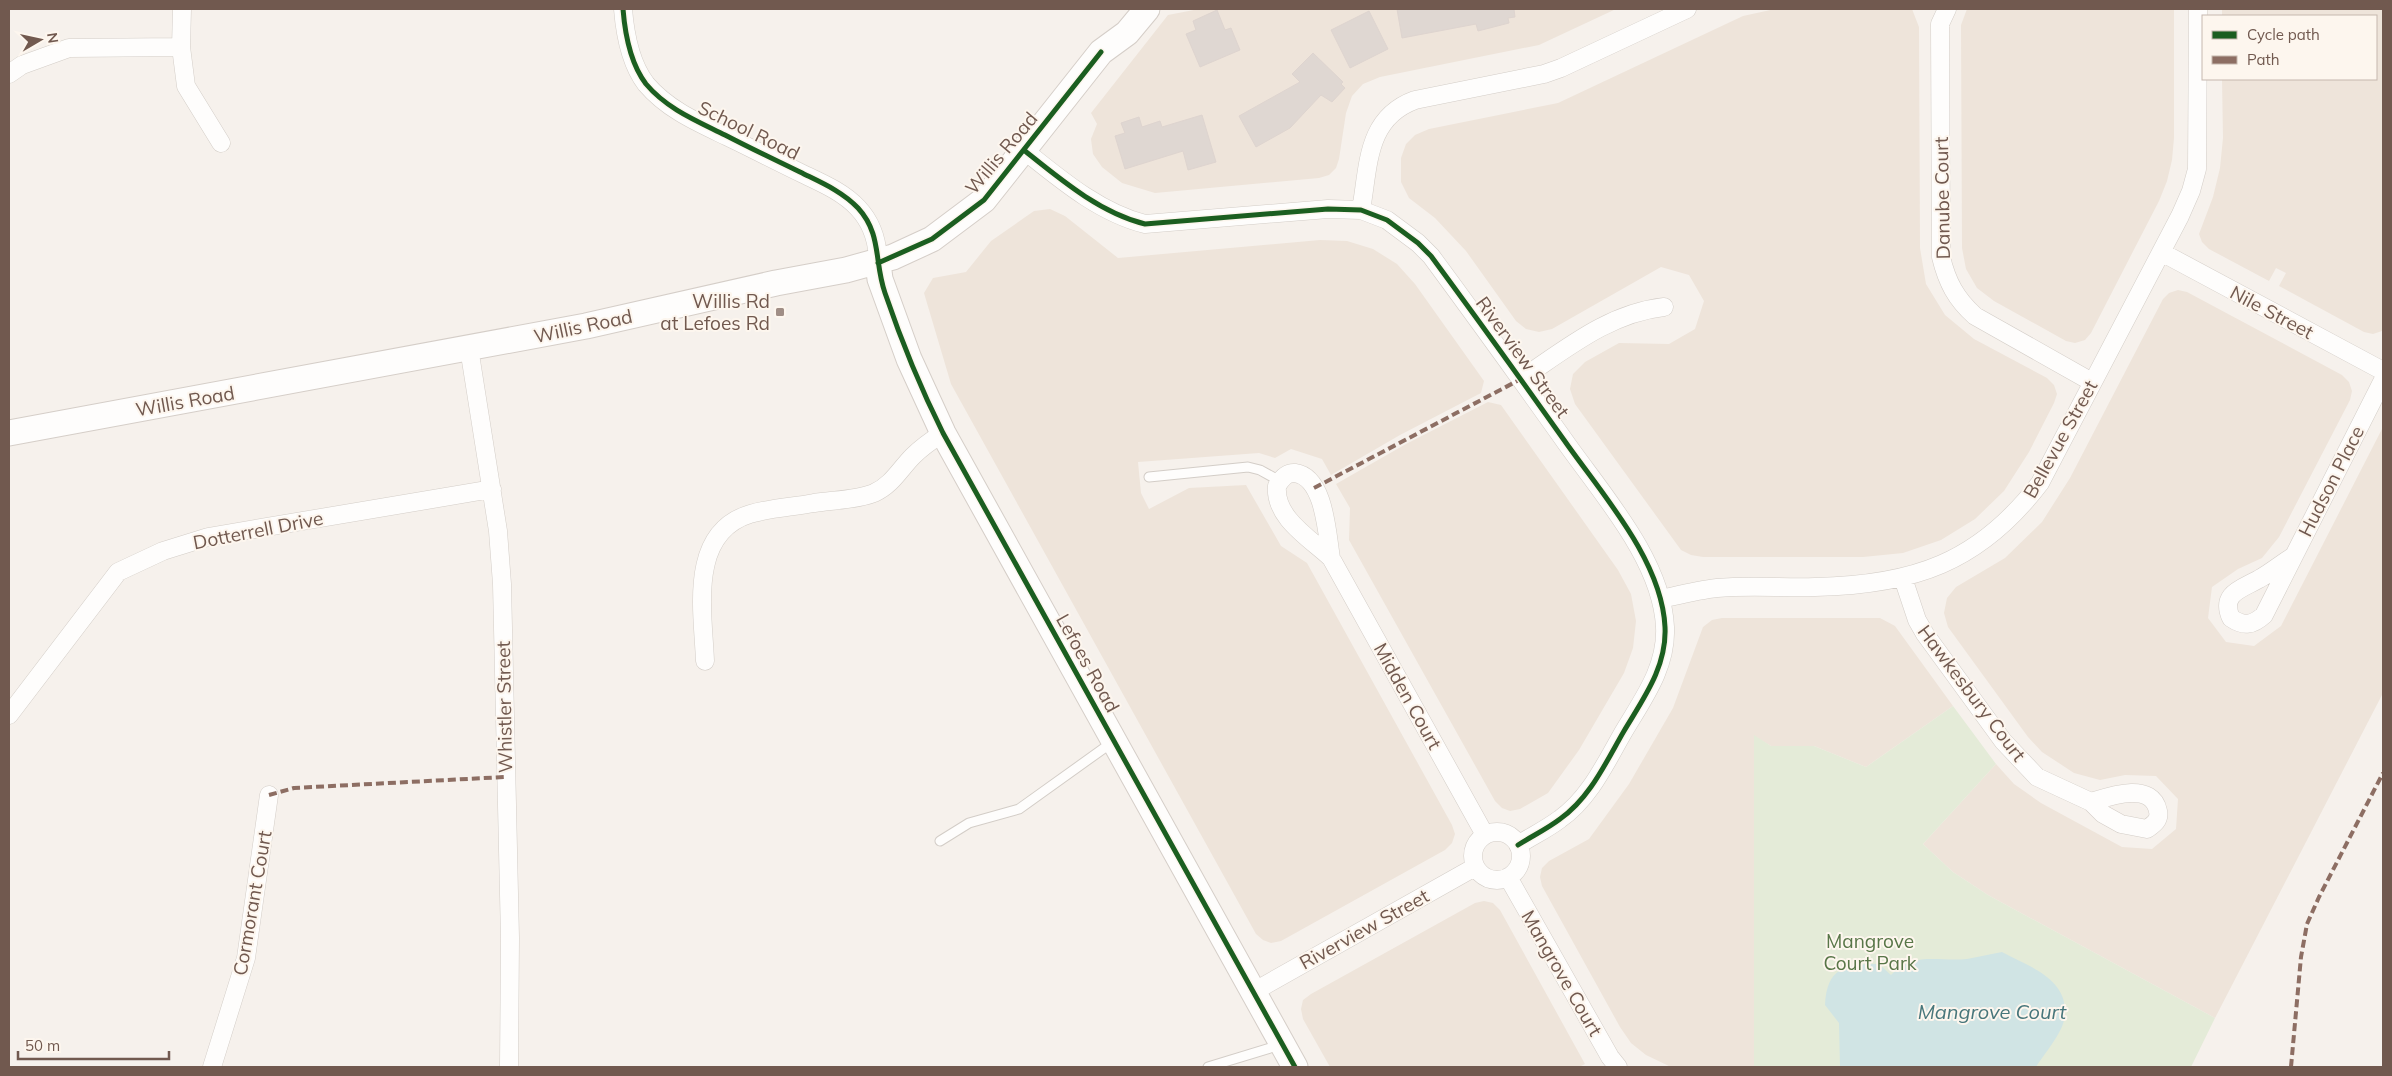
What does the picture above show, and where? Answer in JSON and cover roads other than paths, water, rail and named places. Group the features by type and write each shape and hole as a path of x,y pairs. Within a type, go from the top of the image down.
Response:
{"main road":[{"name":"Willis Road","path":"1101,52 1111,26 1124,9"},
{"name":"Willis Road","path":"9,433 586,326 878,263 932,239 966,216 995,188 1101,52 1126,33 1147,9"},
{"name":"Lefoes Road","path":"878,263 882,286 909,359 943,433 1295,1067"}],"street":[{"path":"182,9 181,47 186,86 221,143"},
{"name":"School Road","path":"622,9 625,29 637,68 646,84 664,102 691,118 827,186 849,199 863,215 876,238 878,263"},
{"path":"1361,210 1372,147 1378,130 1387,116 1399,106 1415,100 1526,79 1561,68 1687,9"},
{"name":"Bellevue Street","path":"1661,599 1718,588 1817,587 1903,578 1945,564 1966,553 1987,539 2024,504 2040,483 2161,252 2191,190 2197,169 2198,9"},
{"name":"Danube Court","path":"1940,14 1941,257 1946,280 1959,302 1975,316 2092,382"},
{"path":"9,74 22,64 69,48 181,47"},
{"name":"Riverview Street","path":"1025,151 1103,207 1131,220 1146,224 1328,209 1361,210 1387,220 1418,242 1431,256 1521,379 1634,539 1654,577 1661,599 1665,627 1664,653 1657,674 1608,760 1586,794 1560,819 1518,845"},
{"name":"Nile Street","path":"2161,252 2383,370"},
{"path":"1521,379 1585,336 1614,320 1642,309 1664,307"},
{"name":"Whistler Street","path":"469,348 498,531 502,584 510,938 509,1067"},
{"name":"Hudson Place","path":"2292,556 2383,380"},
{"path":"705,661 701,586 707,558 719,534 728,525 750,514 874,493 894,480 918,451 943,433"},
{"name":"Midden Court","path":"1331,558 1326,517 1314,488 1306,478 1292,473 1280,482 1277,493 1279,501 1294,525 1331,558 1485,834"},
{"name":"Dotterrell Drive","path":"9,714 118,572 163,551 208,537 492,489"},
{"name":"Hawkesbury Court","path":"1903,578 1917,620 1925,634 2013,754 2037,778 2091,802"},
{"name":"Cormorant Court","path":"212,1067 246,958 269,795"},
{"path":"1500,832 1514,839 1518,845 1521,859 1514,873 1508,877 1494,880 1486,878 1475,867 1473,860 1475,845 1485,834 1500,832"},
{"name":"Riverview Street","path":"1253,992 1475,867"},
{"name":"Mangrove Court","path":"1508,877 1610,1058 1618,1067"}],"lane":[{"path":"1149,478 1248,467 1260,470 1280,482"},
{"path":"940,841 969,823 1019,809 1114,741"},
{"path":"1208,1067 1282,1044"}],"water":[{"name":"Mangrove Court","path":"2002,952 2046,977 2062,995 2065,1006 2063,1025 2036,1067 1840,1067 1839,1023 1825,1005 1829,983 1840,971 1856,965 1879,964 1891,975 1909,963 1918,960 1967,959"}],"place":[{"name":"Willis Rd at Lefoes Rd","path":"780,312"}],"park label":[{"name":"Mangrove Court Park","path":"1870,952"}]}
